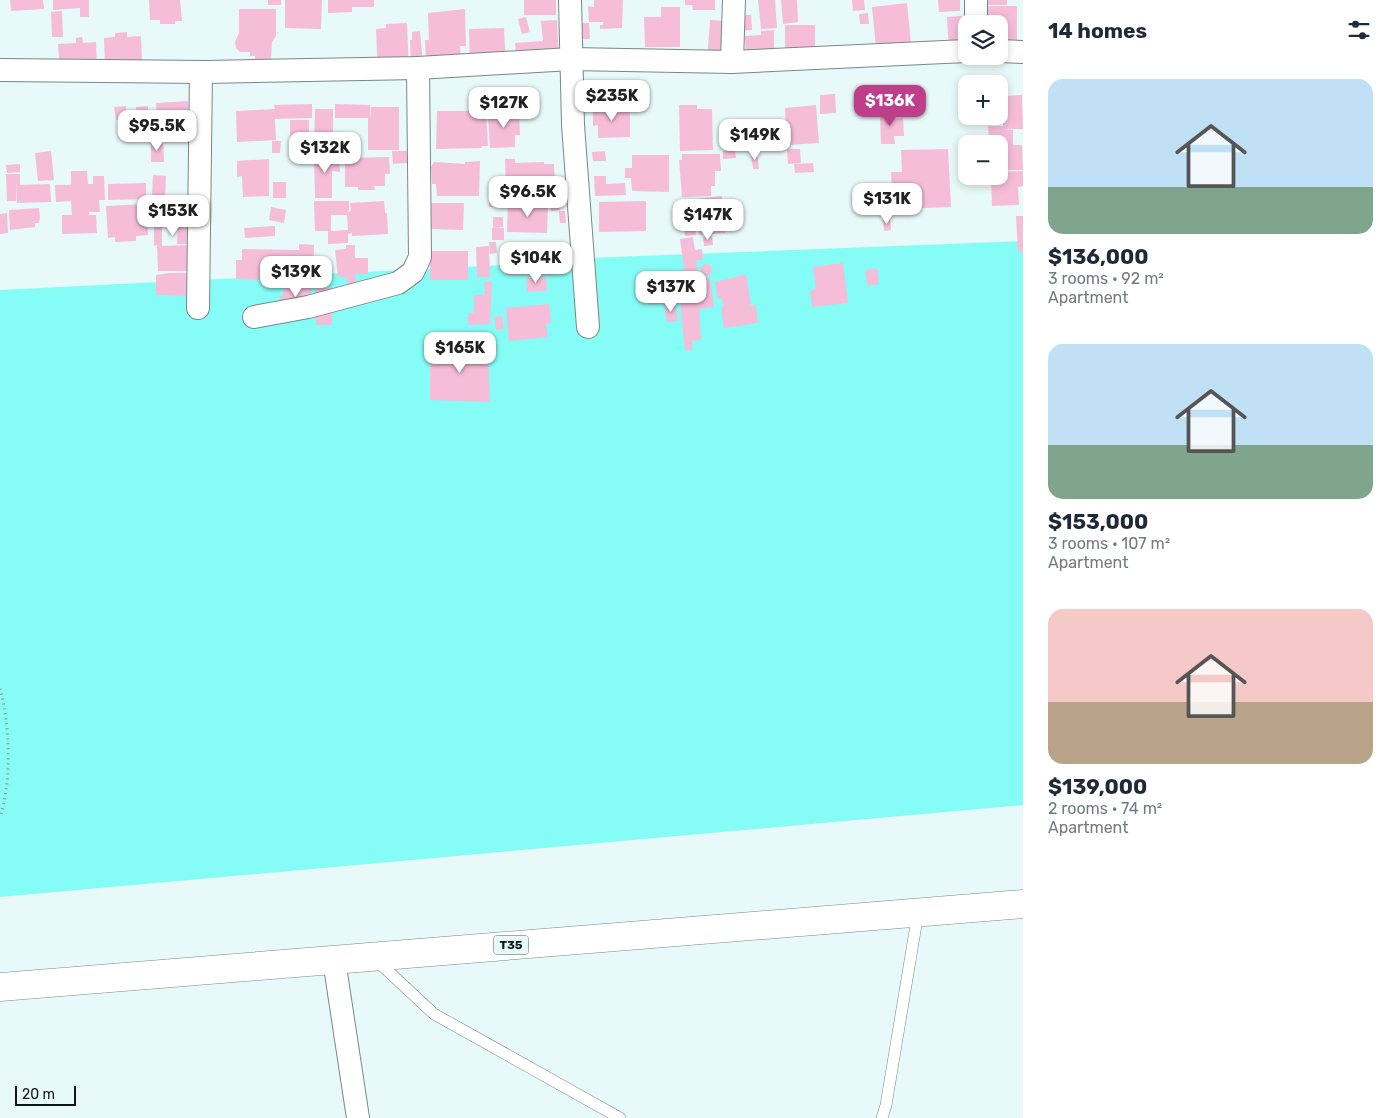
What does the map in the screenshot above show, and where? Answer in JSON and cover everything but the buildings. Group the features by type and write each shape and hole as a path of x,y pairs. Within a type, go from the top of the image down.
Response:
{"highway":[{"name":"T35","path":"0,987 1023,904"}],"street":[{"path":"570,0 573,125 588,327"},
{"path":"732,62 734,0"},
{"path":"976,0 976,15"},
{"path":"0,70 201,72 418,68 571,59 732,62 958,51"},
{"path":"1008,51 1023,52"},
{"path":"254,317 308,307 398,283 412,272 418,264 420,257 418,68"},
{"path":"198,308 201,72"},
{"path":"334,960 358,1118"}],"lane":[{"path":"882,1118 886,1105 918,913"},
{"path":"372,956 434,1014 620,1118"}],"path":[{"path":"0,689 5,708 8,787 0,817"}],"shaded area":[{"path":"1023,241 1023,805 0,897 0,290 564,262 564,259"}]}
